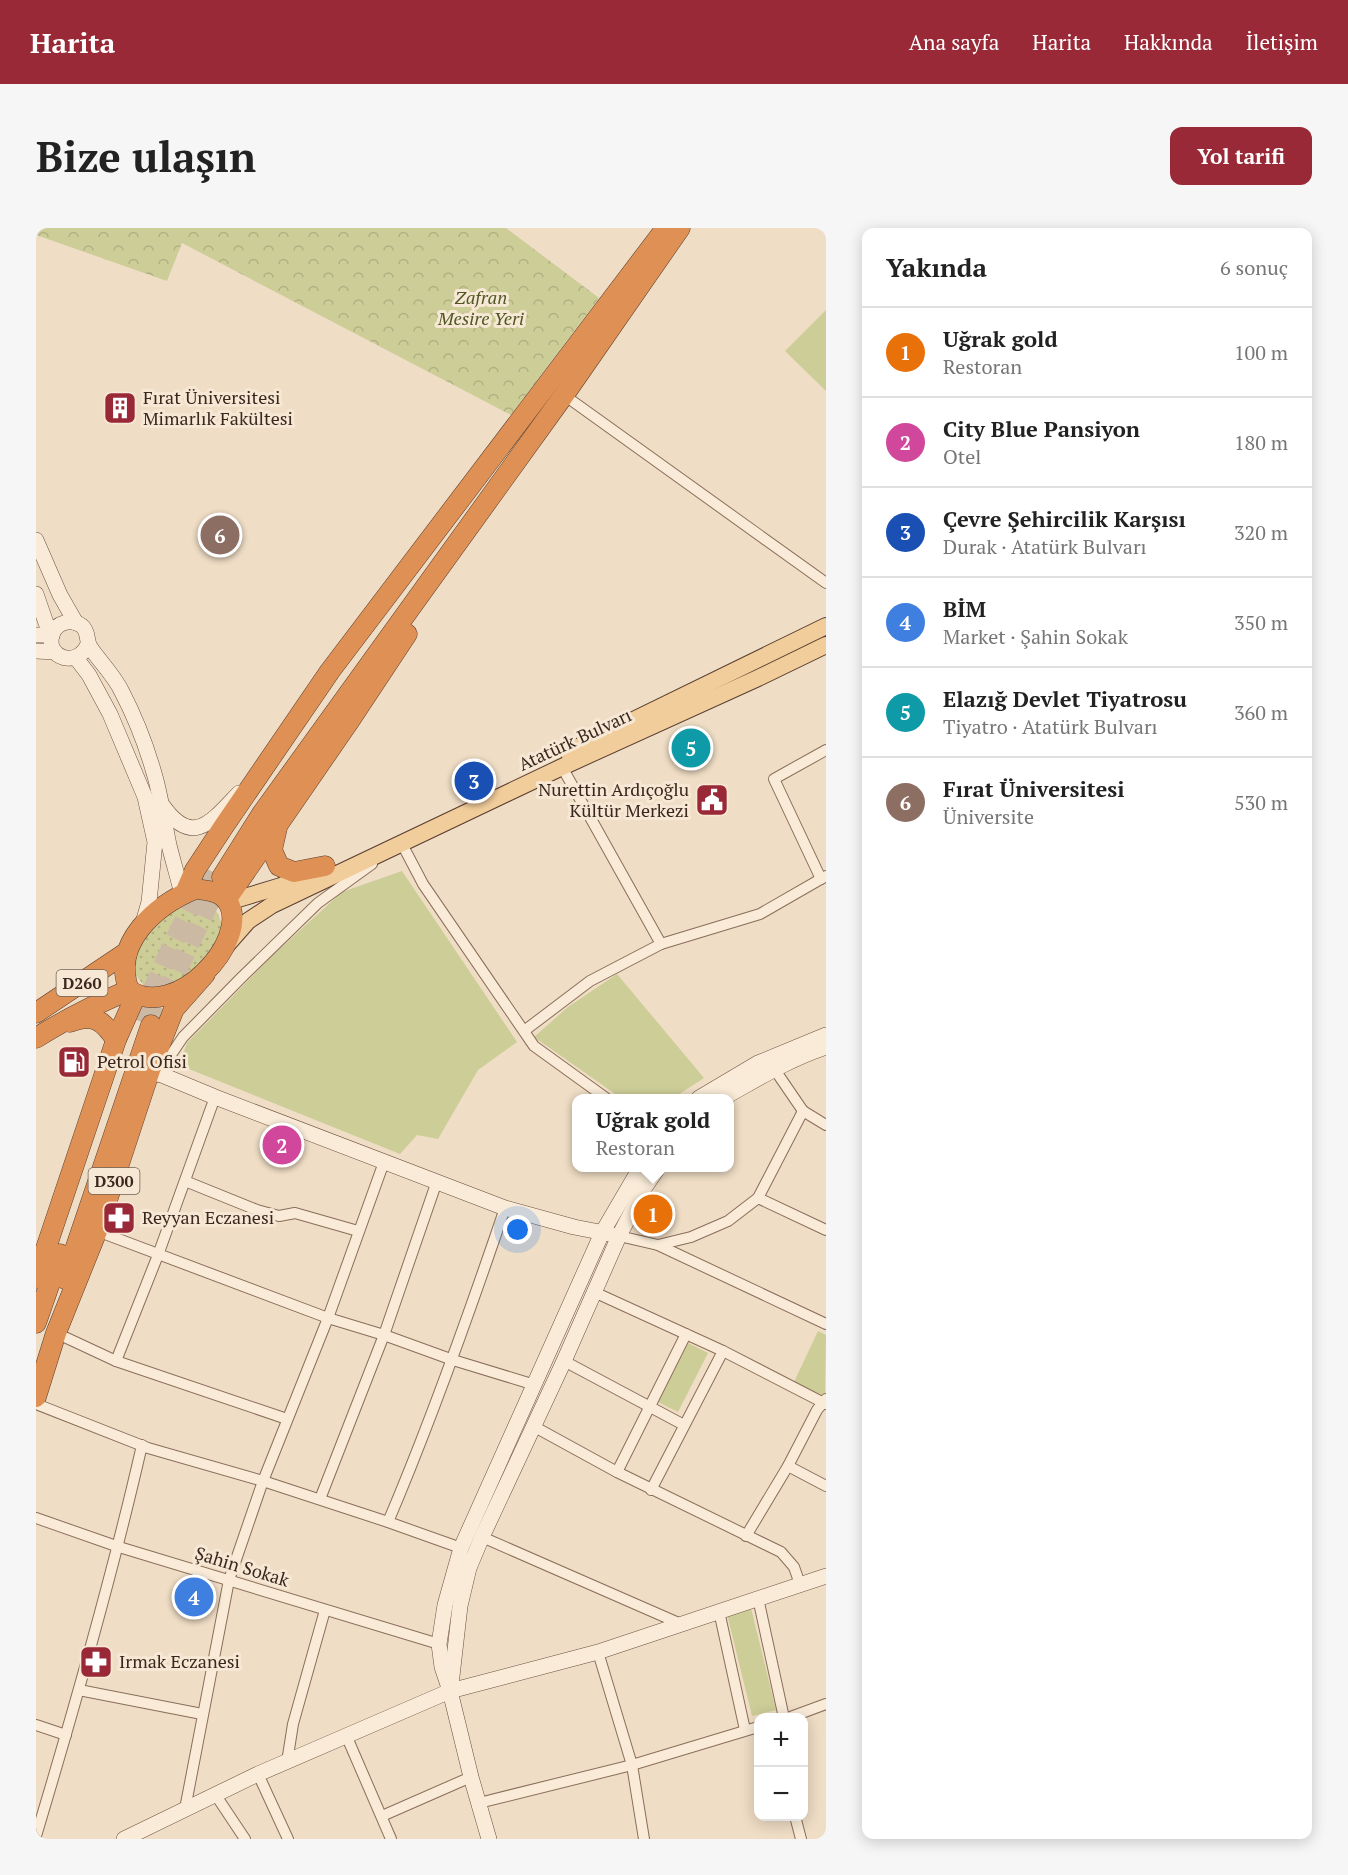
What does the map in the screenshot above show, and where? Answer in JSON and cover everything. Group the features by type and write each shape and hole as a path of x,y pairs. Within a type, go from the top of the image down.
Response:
{"highway":[{"path":"184,893 195,870 330,671 666,228"},
{"path":"544,388 344,680 215,874 261,815 564,395 680,228"},
{"path":"227,901 368,694 564,395"},
{"path":"277,827 272,850 279,866 294,872 325,866"},
{"path":"195,889 215,892 227,901 231,913 231,928 222,951 205,974 184,989 164,998 148,999 132,993 125,969 127,952 143,923 163,905 184,893 195,889"},
{"name":"D260","path":"36,1013 127,952"},
{"name":"D300","path":"36,1397 56,1333 97,1232 136,1114 154,1072 174,1010 205,974"},
{"name":"D300","path":"36,1278 132,993"},
{"name":"D260","path":"42,1034 95,1004 132,993"},
{"name":"D260","path":"42,1034 78,1019 93,1018 106,1024 116,1040"},
{"path":"36,1323 145,1023 36,1367"}],"main road":[{"name":"Atatürk Bulvarı","path":"227,901 281,886 444,813 826,626"},
{"name":"Atatürk Bulvarı","path":"222,951 248,921 272,905 826,645"}],"street":[{"path":"564,395 826,584"},
{"path":"36,540 60,595 76,623 86,632 88,644 121,689 136,720 155,774 170,848 184,893"},
{"path":"36,594 46,623 53,634"},
{"path":"55,652 51,641 59,625 64,622 76,623"},
{"path":"36,635 53,634"},
{"path":"36,651 55,652 65,658 75,658 82,654 88,644"},
{"path":"75,658 89,675 110,714 145,797 155,842 149,902 143,923"},
{"path":"524,1031 591,981 661,944 760,914 824,877 774,778 826,750"},
{"path":"160,803 180,826 199,827 214,817 267,765"},
{"path":"562,767 661,944"},
{"path":"600,1094 534,1046 423,884 402,844 318,903 183,1037 154,1072 505,1208 658,1245 826,1324"},
{"path":"706,1094 758,1063 826,1035"},
{"path":"730,1094 810,1052 826,1047"},
{"path":"775,1070 803,1111 826,1125"},
{"path":"116,1361 158,1256 215,1097"},
{"path":"658,1245 691,1237 728,1221 758,1198 803,1111"},
{"path":"185,1809 228,1580 263,1481 328,1318 384,1162"},
{"path":"489,1839 442,1667 439,1644 445,1605 460,1548 602,1233 637,1172"},
{"path":"450,1691 460,1606 470,1568 482,1536 620,1236 655,1172"},
{"path":"185,1181 268,1213 279,1216 295,1213 358,1232"},
{"path":"320,1499 384,1335 437,1181"},
{"path":"758,1198 826,1230"},
{"path":"388,1522 453,1360 505,1208"},
{"path":"97,1232 328,1318 535,1385"},
{"path":"594,1292 723,1351 825,1402 812,1418 788,1466 746,1536"},
{"path":"56,1333 116,1361 287,1419"},
{"path":"617,1472 686,1334"},
{"path":"651,1490 723,1351"},
{"path":"564,1361 684,1425"},
{"path":"36,1404 142,1445 320,1499 460,1548"},
{"path":"533,1426 651,1490 781,1552 794,1566 800,1584"},
{"path":"36,1836 119,1547 142,1445"},
{"path":"788,1466 826,1486"},
{"name":"Şahin Sokak","path":"36,1518 119,1547 439,1644"},
{"path":"482,1536 681,1624"},
{"path":"124,1839 144,1835 185,1809 215,1794 450,1691 598,1652 826,1576"},
{"path":"758,1598 785,1713"},
{"path":"287,1762 293,1724 325,1610"},
{"path":"719,1611 745,1730"},
{"path":"598,1652 632,1765 644,1839"},
{"path":"79,1690 202,1714"},
{"path":"800,1713 826,1704"},
{"path":"36,1725 66,1735"},
{"path":"479,1803 632,1765 754,1728"},
{"path":"346,1735 391,1839"},
{"path":"258,1774 288,1839"},
{"path":"382,1816 471,1777"},
{"path":"215,1794 245,1839"},
{"path":"796,1821 801,1839"}],"green space":[{"name":"Zafran Mesire Yeri","path":"36,228 506,228 599,298 511,415 182,243 167,281 36,235"},
{"path":"826,310 826,391 785,351"},
{"path":"402,871 517,1042 478,1070 438,1139 417,1135 400,1154 179,1065 187,1043 274,954 342,892"},
{"path":"190,900 203,901 213,907 222,925 219,940 192,973 157,991 145,987 131,969 148,926"},
{"path":"617,974 704,1078 679,1094 615,1094 534,1037 568,1007"},
{"path":"818,1331 826,1335 825,1396 794,1382"},
{"path":"688,1343 708,1353 678,1412 658,1402"},
{"path":"751,1608 776,1710 754,1713 752,1716 727,1614"}],"tunnel":[{"path":"139,1021 209,870"},
{"path":"151,1025 221,878"}],"place":[{"name":"Fırat Üniversitesi Mimarlık Fakültesi","path":"120,408"},
{"name":"Fırat Üniversitesi","path":"220,535"},
{"name":"Elazığ Devlet Tiyatrosu","path":"691,748"},
{"name":"Çevre Şehircilik Karşısı","path":"474,781"},
{"name":"Nurettin Ardıçoğlu Kültür Merkezi","path":"712,800"},
{"name":"Petrol Ofisi","path":"74,1062"},
{"name":"City Blue Pansiyon","path":"282,1145"},
{"name":"Uğrak gold","path":"653,1214"},
{"name":"Reyyan Eczanesi","path":"119,1218"},
{"name":"BİM","path":"194,1597"},
{"name":"Irmak Eczanesi","path":"96,1662"}]}
